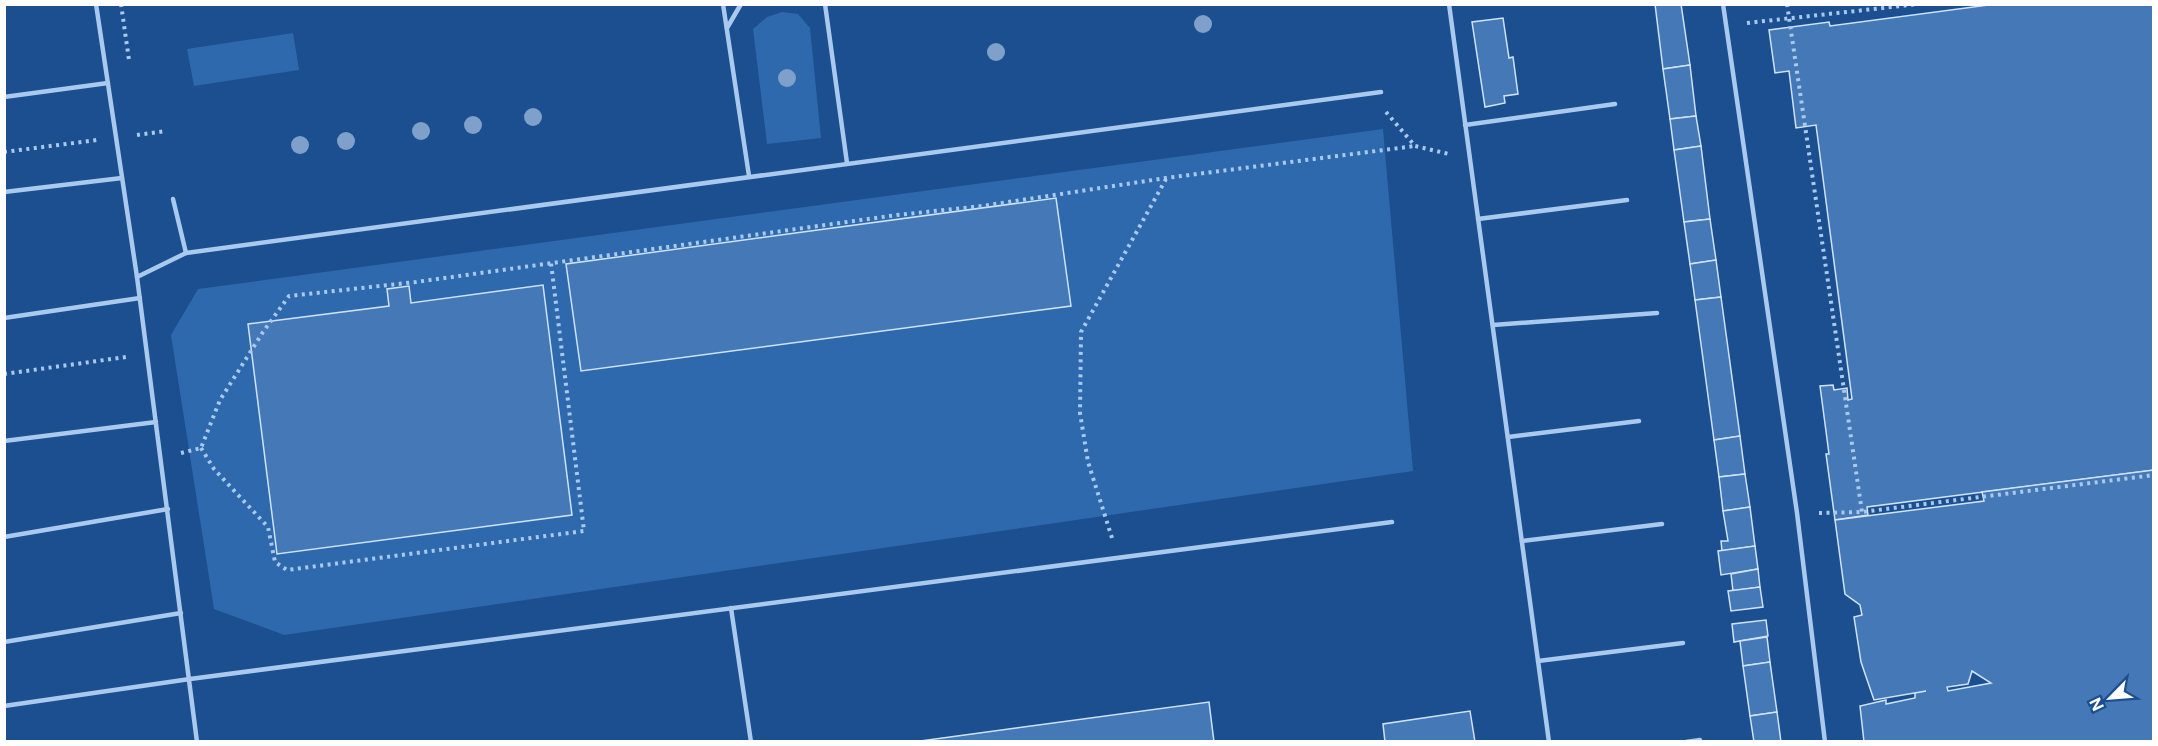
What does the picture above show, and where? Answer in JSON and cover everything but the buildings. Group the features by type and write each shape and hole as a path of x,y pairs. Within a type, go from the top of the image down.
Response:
{"lane":[{"path":"96,4 140,298 197,741"},
{"path":"723,4 749,176"},
{"path":"727,28 741,4"},
{"path":"825,4 847,163"},
{"path":"1449,4 1549,741"},
{"path":"1724,4 1797,513 1825,741"},
{"path":"4,97 108,83"},
{"path":"137,277 186,253 1381,92"},
{"path":"1465,125 1615,104"},
{"path":"4,192 122,178"},
{"path":"173,199 186,253"},
{"path":"1478,219 1627,200"},
{"path":"4,318 140,298"},
{"path":"1493,325 1657,313"},
{"path":"1508,437 1639,421"},
{"path":"4,441 156,422"},
{"path":"4,537 168,509"},
{"path":"4,706 190,679 1392,522"},
{"path":"1522,542 1662,524"},
{"path":"731,608 751,741"},
{"path":"4,642 182,613"},
{"path":"1538,661 1683,643"},
{"path":"1686,741 1700,740"}],"path":[{"path":"1787,4 1862,512"},
{"path":"1726,24 1919,4"},
{"path":"1370,93 1415,146"},
{"path":"4,152 166,131"},
{"path":"201,448 220,400 289,296 416,282 897,215 981,206 1166,178 1415,146 1470,160"},
{"path":"1118,558 1088,462 1080,413 1080,332 1166,178"},
{"path":"201,448 214,469 268,527 275,562 287,570 584,531 551,263"},
{"path":"4,374 147,354"},
{"path":"161,458 201,448"},
{"path":"1797,513 1862,512 2154,475"}],"shaded area":[{"path":"782,12 798,14 810,28 821,138 767,144 753,29 767,17"},
{"path":"293,33 299,70 194,86 187,49"},
{"path":"1383,129 1413,471 284,635 214,609 171,335 198,289"}]}
